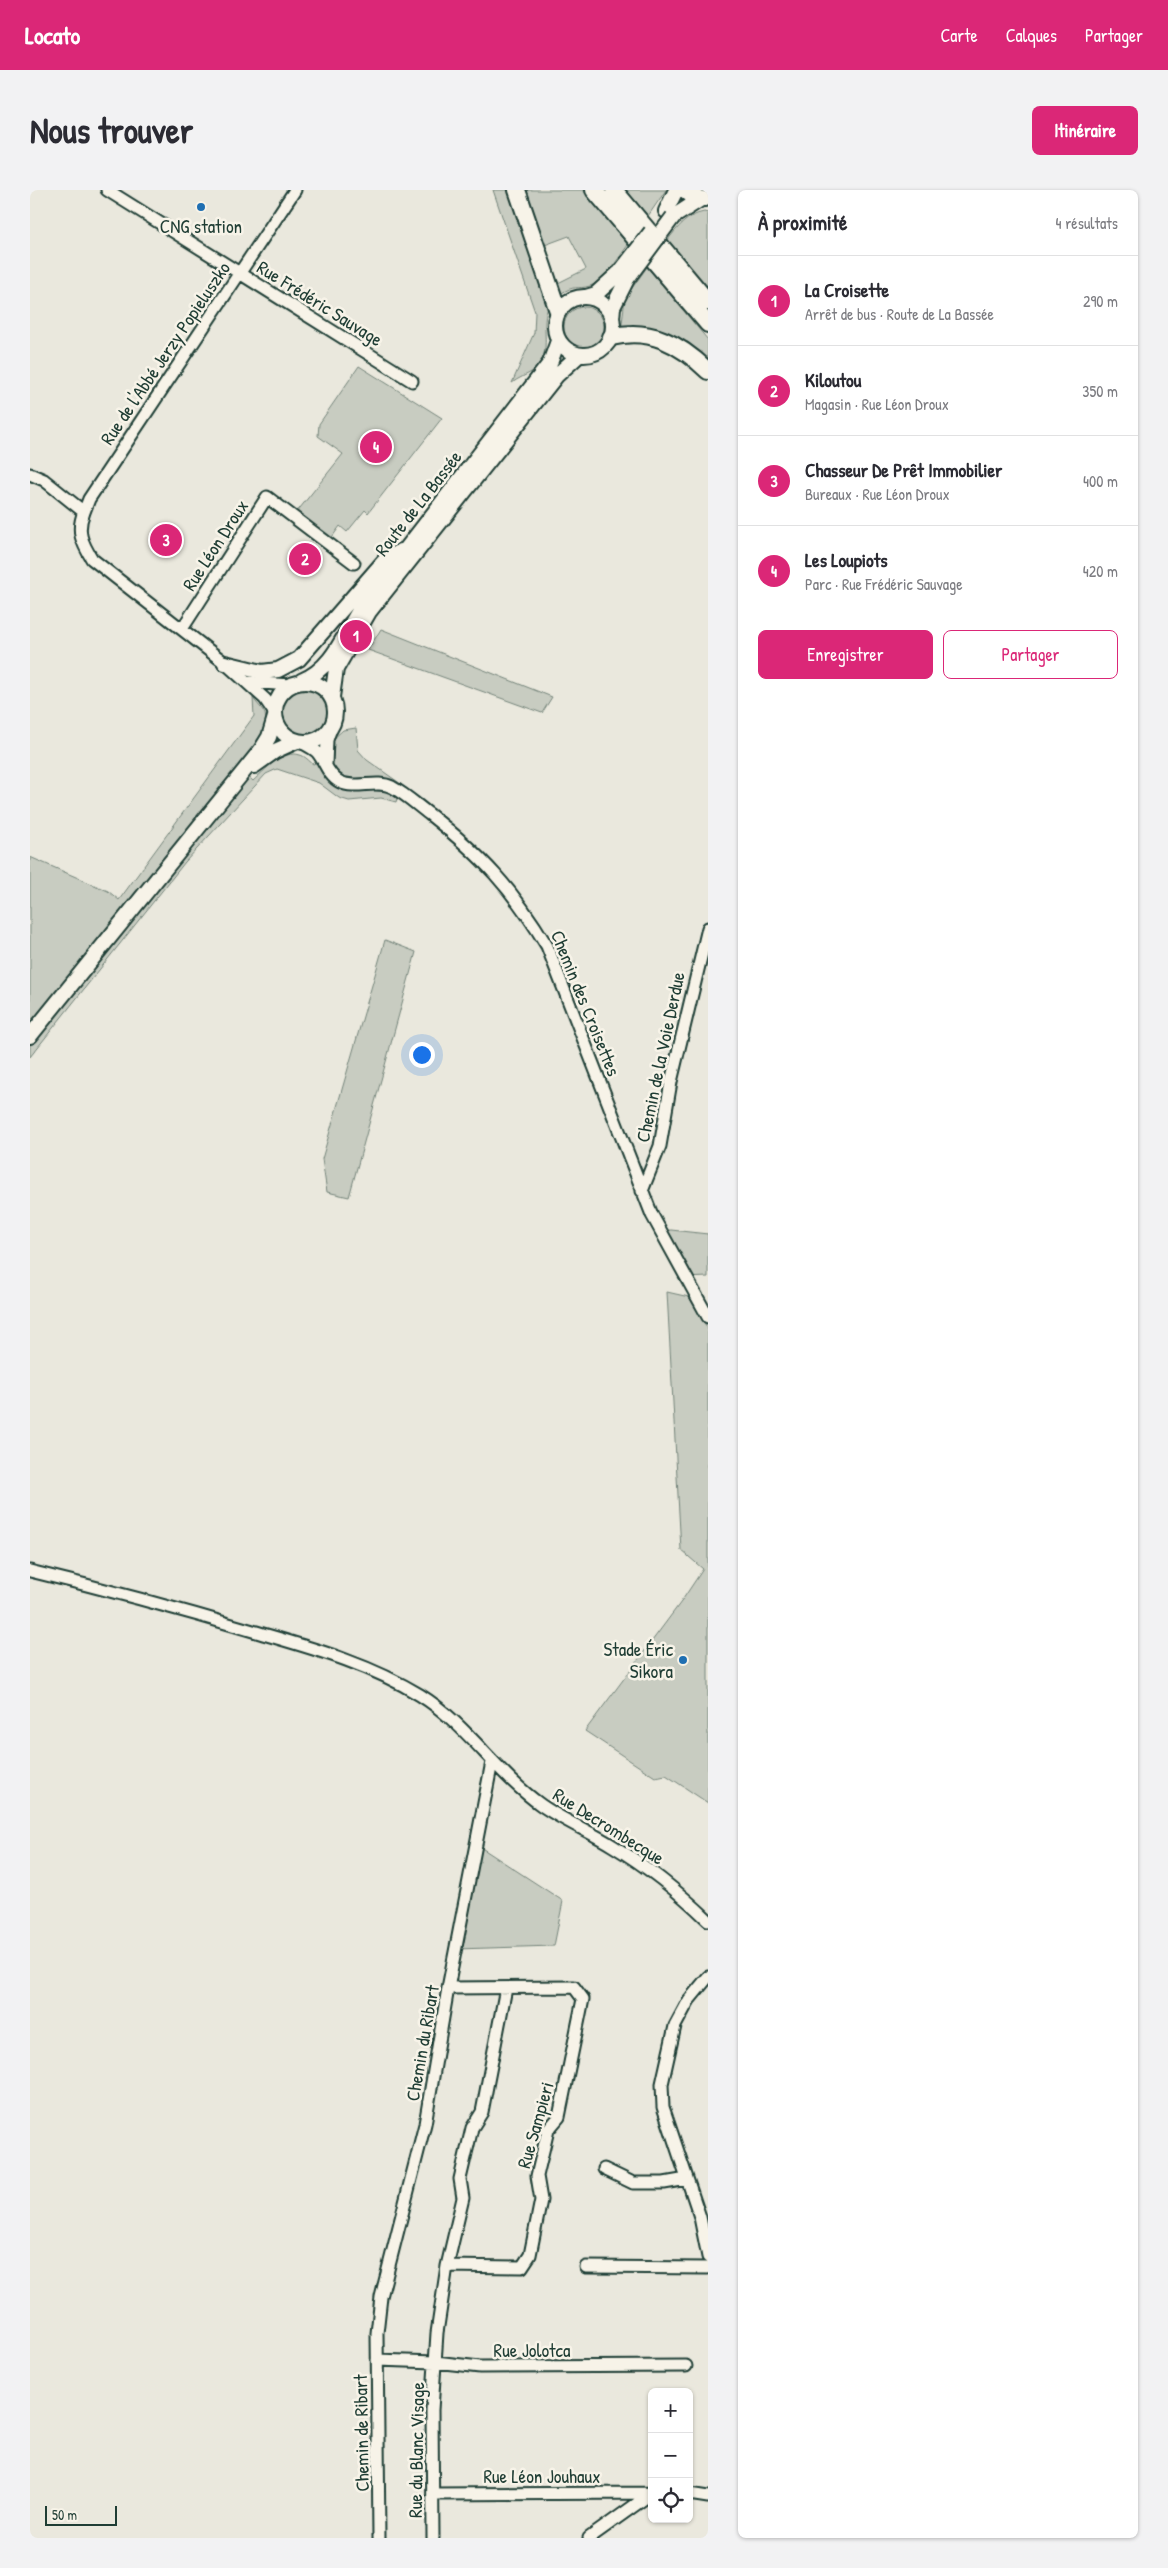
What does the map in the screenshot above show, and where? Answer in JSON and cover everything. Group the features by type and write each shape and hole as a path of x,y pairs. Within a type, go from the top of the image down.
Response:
{"highway":[{"path":"517,190 558,311"},
{"path":"594,190 708,324"},
{"path":"614,190 708,302"},
{"path":"611,337 627,333 656,336 673,344 708,371"}],"main road":[{"path":"624,275 596,294 570,300 558,311 554,322 558,340 567,350 580,355 598,352 611,337 613,307 624,275 670,214 676,190"},
{"path":"684,190 704,199"},
{"path":"670,214 704,199"},
{"path":"586,296 605,305 612,319"},
{"name":"Route de La Bassée","path":"296,683 313,677 324,666 342,642 362,606 550,363 558,340"},
{"name":"Route de La Bassée","path":"332,697 336,669 369,612 557,375 580,355"},
{"path":"225,662 262,672 278,670 299,659 385,560 406,548"},
{"path":"30,1036 270,737 278,696 296,683 319,685 332,697 336,713 331,728 318,740 299,742 275,751 239,777"},
{"path":"275,715 280,730 299,742"}],"street":[{"name":"Rue Frédéric Sauvage","path":"107,190 412,381"},
{"name":"Rue de l'Abbé Jerzy Popieluszko","path":"84,512 89,499 295,190"},
{"path":"30,474 44,480 84,512 80,522 81,541 92,559 225,662 248,682 275,715"},
{"name":"Rue Léon Droux","path":"182,629 267,497 354,564"},
{"path":"248,682 296,683"},
{"path":"326,764 327,740 331,728"},
{"name":"Chemin des Croisettes","path":"299,742 317,753 326,764 332,776 345,784 352,786 384,784 402,793 466,843 499,877 528,915 547,946 652,1215 708,1317"},
{"name":"Chemin de la Voie Derdue","path":"642,1191 660,1146 670,1082 708,928"},
{"name":"Rue Decrombecque","path":"30,1571 175,1608 371,1668 421,1696 452,1720 492,1762 528,1794 556,1815 611,1845 653,1872 708,1920"},
{"name":"Chemin du Ribart","path":"377,2328 381,2298 425,2124 448,1988 492,1762"},
{"path":"708,1977 689,2000 675,2026 662,2084 663,2106 700,2217 708,2257"},
{"name":"Rue Sampieri","path":"447,2266 522,2267 530,2255 541,2200 537,2176 548,2130 558,2117 583,1999 574,1986 448,1988"},
{"path":"435,2362 437,2333 447,2266 463,2198 460,2179 472,2128 482,2112 506,1988"},
{"path":"604,2169 633,2184 664,2183 687,2179"},
{"path":"586,2267 708,2268"},
{"name":"Chemin de Ribart","path":"377,2328 379,2538"},
{"name":"Rue Jolotca","path":"377,2360 435,2362 480,2367 686,2366"},
{"name":"Rue du Blanc Visage","path":"433,2538 432,2410 435,2362"},
{"name":"Rue Léon Jouhaux","path":"432,2494 648,2493"},
{"path":"693,2495 708,2497"},
{"path":"589,2538 648,2496"}],"shaded area":[{"path":"493,190 510,190 550,304 546,312 545,347 540,364 533,371 512,383 534,333 535,312"},
{"path":"523,190 583,190 628,245 611,268 596,283 590,286 569,289 560,294 556,284 586,269 569,236 542,246"},
{"path":"626,190 666,190 648,216"},
{"path":"704,212 708,213 708,288 667,241 687,219"},
{"path":"647,267 708,340 708,361 688,342 621,332 625,298"},
{"path":"588,307 595,310 601,316 604,327 603,335 595,344 588,347 580,347 573,344 565,335 564,323 567,316 576,308"},
{"path":"359,366 442,418 368,513 365,510 347,532 340,526 330,540 296,513 343,454 318,436 319,424"},
{"path":"381,629 552,697 542,713 368,650"},
{"path":"300,687 310,687 323,694 330,707 330,717 323,730 310,737 300,737 291,733 284,726 280,717 280,707 284,698 291,691"},
{"path":"253,698 265,714 265,729 258,744 239,768 253,781 274,762 287,755 294,754 305,757 313,764 333,757 333,739 343,730 356,728 358,750 367,760 401,784 396,802 381,798 349,801 339,798 319,783 277,769 266,774 185,862 30,1057 30,857 108,891 119,900 254,716"},
{"path":"385,940 416,952 349,1197 327,1192 322,1159"},
{"path":"671,1230 708,1234 708,1277 686,1278 661,1231"},
{"path":"667,1292 689,1297 708,1329 708,1803 666,1775 655,1777 585,1731 681,1602 703,1569 681,1550"},
{"path":"477,1845 563,1901 554,1946 456,1949"}],"place":[{"name":"CNG station","path":"201,207"},
{"name":"Les Loupiots","path":"376,447"},
{"name":"Chasseur De Prêt Immobilier","path":"166,540"},
{"name":"Kiloutou","path":"305,559"},
{"name":"La Croisette","path":"356,636"},
{"name":"Stade Éric Sikora","path":"683,1660"}]}
